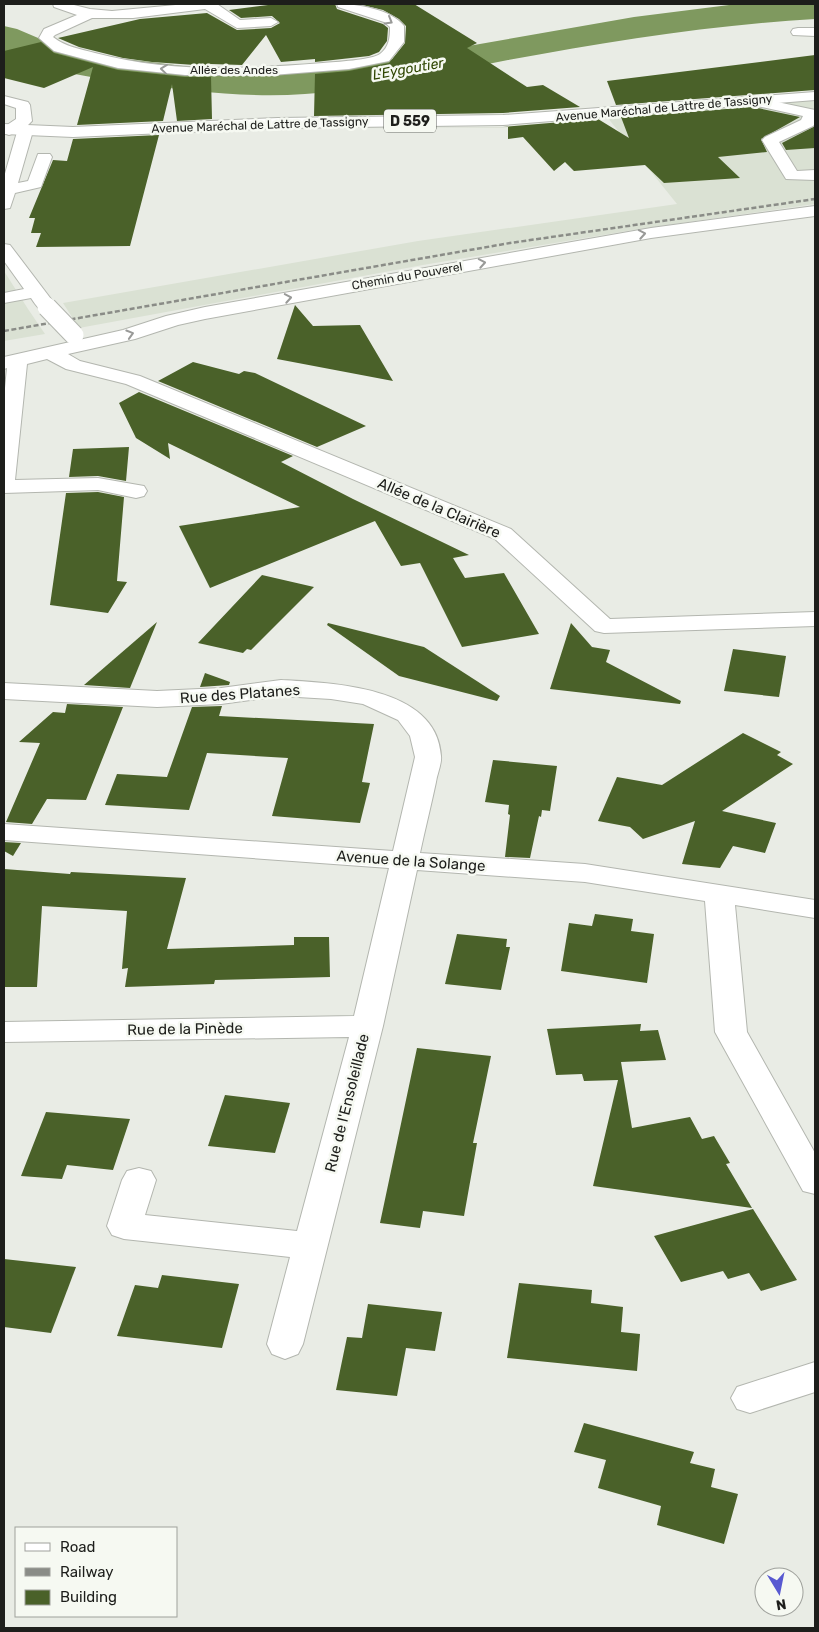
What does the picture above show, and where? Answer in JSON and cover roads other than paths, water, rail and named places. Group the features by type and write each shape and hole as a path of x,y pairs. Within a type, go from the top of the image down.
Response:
{"street":[{"path":"59,4 70,10 91,13 140,13 211,4"},
{"path":"207,4 237,24 271,22"},
{"name":"Allée des Andes","path":"91,13 49,32 46,38 59,48 122,65 185,71 272,71 349,65 384,58 397,42 397,26 389,20 343,4"},
{"path":"798,32 815,32"},
{"name":"Avenue Maréchal de Lattre de Tassigny","path":"6,130 105,136 278,123 503,120 815,96"},
{"path":"4,100 23,104 25,115 24,121 6,130"},
{"path":"749,100 813,114 808,123 770,140 792,176 815,174"},
{"path":"6,197 25,132"},
{"path":"6,197 35,184 44,157"},
{"name":"Chemin du Pouverel","path":"11,362 52,354 78,340 128,335 173,320 205,313 651,233 815,211"},
{"path":"4,249 47,307 78,340"},
{"path":"4,298 36,292"},
{"name":"Allée de la Clairière","path":"52,354 73,365 133,380 503,534 604,626 815,619"},
{"path":"11,362 4,486 98,484 136,491"},
{"name":"Rue des Platanes","path":"4,691 158,699 221,696 281,688 331,691 369,697 407,715 423,735 428,757 404,860"},
{"name":"Avenue de la Solange","path":"4,832 585,873 815,908"},
{"name":"Rue de l'Ensoleillade","path":"285,1344 366,1026 404,860"},
{"path":"719,893 731,1032 815,1182"},
{"name":"Rue de la Pinède","path":"4,1032 366,1026"},
{"path":"139,1180 124,1226 310,1246"},
{"path":"750,1398 815,1377"}],"waterway":[{"name":"L'Eygoutier","path":"4,37 51,57 100,67 208,81 283,84 369,75 634,27 724,15 815,9"}],"railway":[{"path":"4,331 510,243 815,199"}]}
